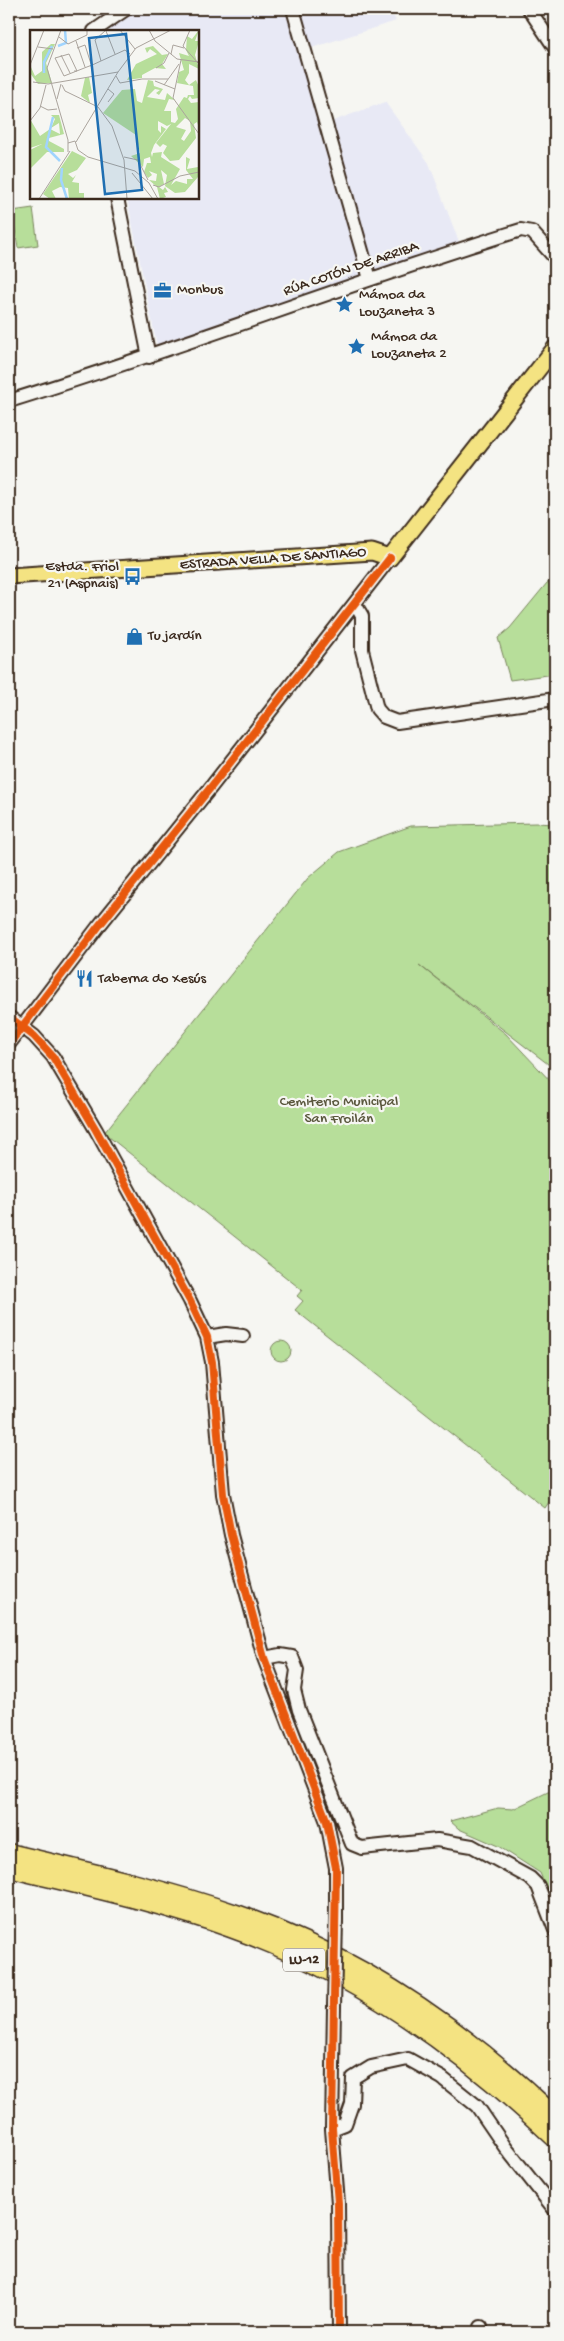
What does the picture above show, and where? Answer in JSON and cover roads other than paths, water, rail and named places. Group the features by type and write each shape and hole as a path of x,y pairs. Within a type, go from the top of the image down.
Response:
{"highway":[{"name":"LU-12","path":"9,1853 197,1901 241,1916 329,1955 372,1977 445,2024 518,2082 555,2117"},
{"name":"LU-12","path":"9,1868 150,1902 232,1928 281,1948 361,1988 402,2013 475,2066 555,2138"}],"main road":[{"path":"390,558 555,348"},
{"name":"ESTRADA VELLA DE SANTIAGO","path":"9,576 372,552 390,558"}],"street":[{"path":"95,30 126,9"},
{"path":"293,9 370,279"},
{"path":"529,9 555,48"},
{"path":"117,199 149,357"},
{"name":"RÚA COTÓN DE ARRIBA","path":"9,401 149,357 370,279 521,230 532,232 555,258"},
{"path":"9,1044 98,926 390,558"},
{"path":"355,604 362,616 362,650 377,709 384,717 397,722 555,699"},
{"path":"9,1017 34,1036 53,1058 92,1123 190,1300 207,1337 212,1362 224,1494 230,1535 264,1658 327,1822 336,1868 332,2129 338,2203 339,2332"},
{"path":"207,1337 226,1334 243,1336"},
{"path":"264,1658 280,1655 292,1656 297,1670 294,1690 299,1710 352,1844 362,1848 437,1840 472,1846 530,1878 538,1886 555,1930"},
{"path":"332,2129 345,2124 352,2104 353,2078 371,2067 408,2059 442,2078 476,2106 505,2147 555,2210"}],"place":[{"name":"Monbus","path":"163,290"},
{"name":"Mámoa da Louzaneta 3","path":"345,304"},
{"name":"Mámoa da Louzaneta 2","path":"357,346"},
{"name":"Estda. Friol 21 (Aspnais)","path":"133,576"},
{"name":"Tu jardín","path":"134,636"},
{"name":"Taberna do Xesús","path":"84,979"}],"park label":[{"name":"Cemiterio Municipal San Froilán","path":"339,1110"}]}
